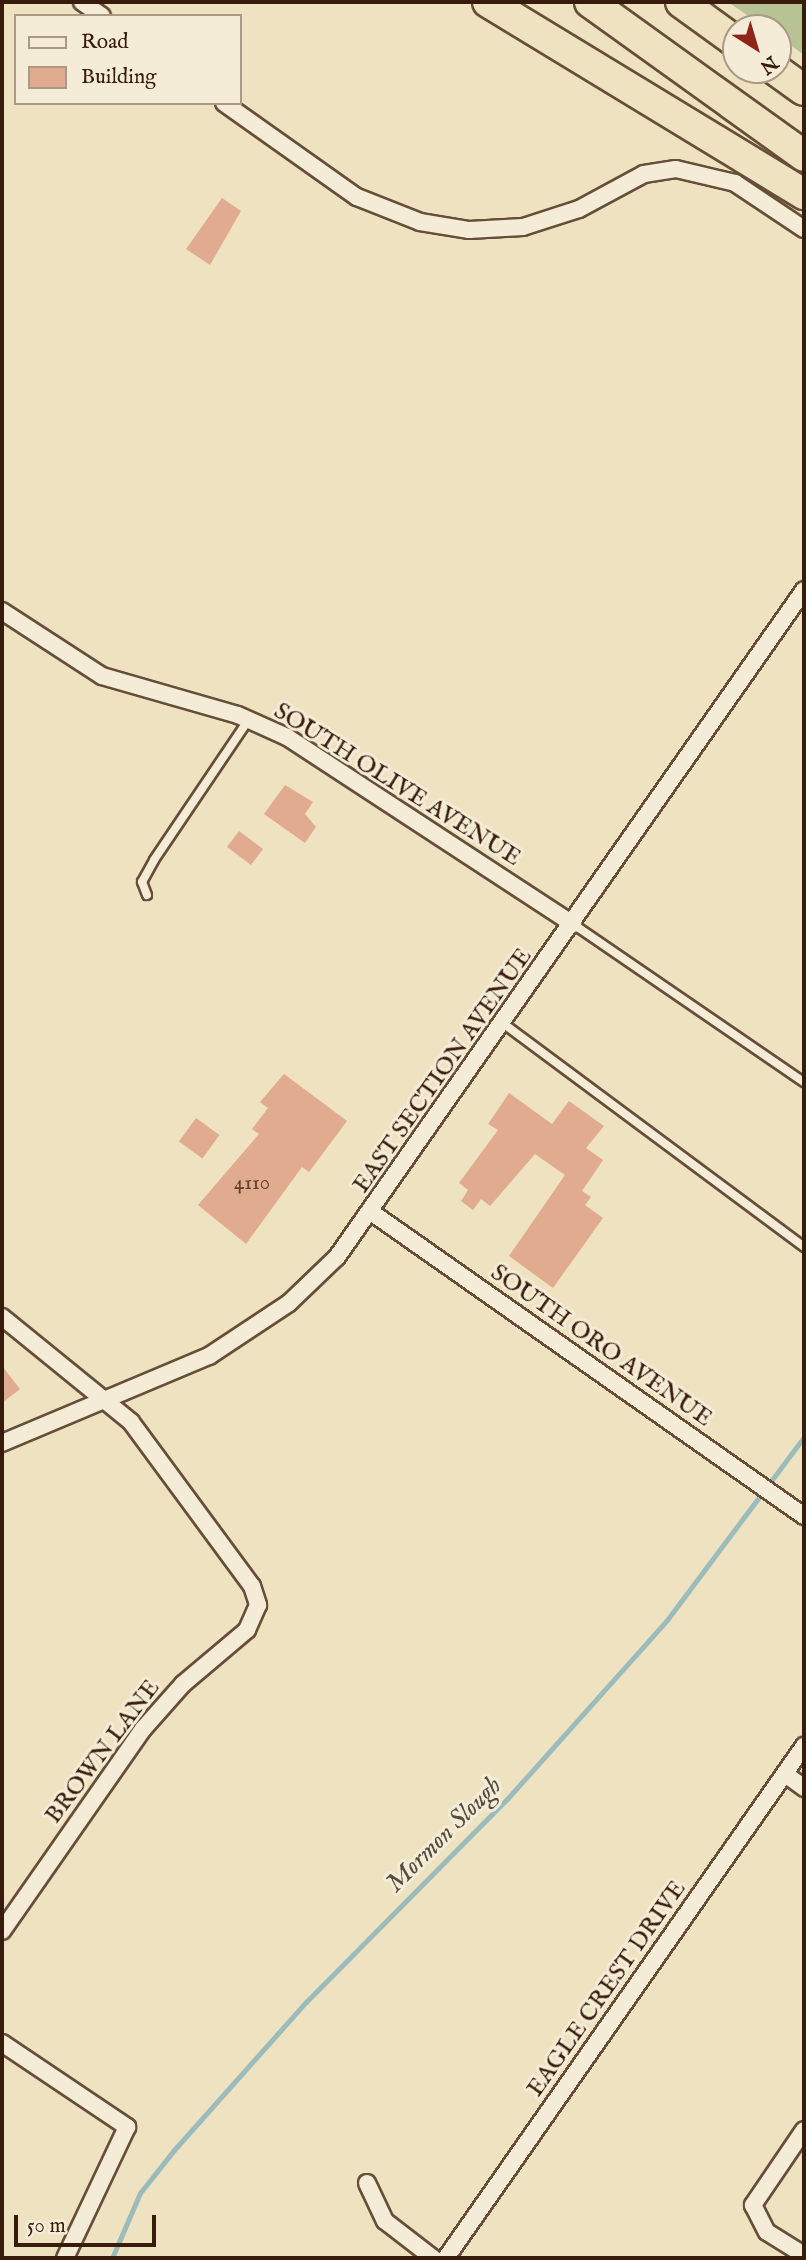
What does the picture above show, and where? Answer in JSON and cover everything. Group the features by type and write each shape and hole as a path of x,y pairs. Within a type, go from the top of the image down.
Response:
{"highway":[{"path":"488,2 804,194"},
{"path":"590,2 804,156"},
{"path":"681,2 722,32"}],"street":[{"path":"82,2 99,14"},
{"path":"227,105 357,197 421,222 469,230 523,227 579,209 644,174 677,169 735,183 804,229"},
{"name":"EAST SECTION AVENUE","path":"2,1443 246,1334 337,1257 503,1024 804,590"},
{"name":"SOUTH OLIVE AVENUE","path":"2,611 102,677 249,719 573,924"},
{"name":"SOUTH ORO AVENUE","path":"371,1212 804,1516"},
{"path":"2,1317 103,1397"},
{"name":"BROWN LANE","path":"2,1931 143,1729 257,1615 252,1586 131,1422 103,1397"},
{"name":"EAGLE CREST DRIVE","path":"446,2258 804,1746"},
{"path":"785,1774 804,1788"},
{"path":"2,2043 127,2127 65,2258"},
{"path":"804,2130 753,2205 767,2232 804,2255"},
{"path":"367,2183 385,2221 433,2258"}],"lane":[{"path":"147,895 142,882 154,860 249,719"},
{"path":"573,924 804,1082"},
{"path":"503,1024 804,1247"}],"green space":[{"path":"728,2 804,2 804,55 792,46 792,14 746,14"}],"building":[{"path":"222,198 241,211 210,265 186,249"},
{"path":"285,785 313,802 305,814 316,827 305,843 264,814"},
{"path":"239,831 263,849 251,865 227,847"},
{"path":"284,1074 347,1121 309,1172 302,1167 246,1244 198,1205 259,1134 252,1129 268,1108 260,1102"},
{"path":"509,1093 552,1124 569,1101 604,1126 586,1148 603,1160 582,1191 591,1197 585,1205 603,1218 553,1288 509,1256 565,1175 535,1154 490,1206 481,1199 473,1210 461,1201 468,1190 459,1183 498,1130 488,1124"},
{"path":"196,1118 219,1135 202,1159 179,1141"},
{"path":"2,1366 20,1389 2,1403"}],"waterway":[{"name":"Mormon Slough","path":"112,2258 140,2193 174,2150 306,2002 507,1799 667,1620 804,1437"}]}
